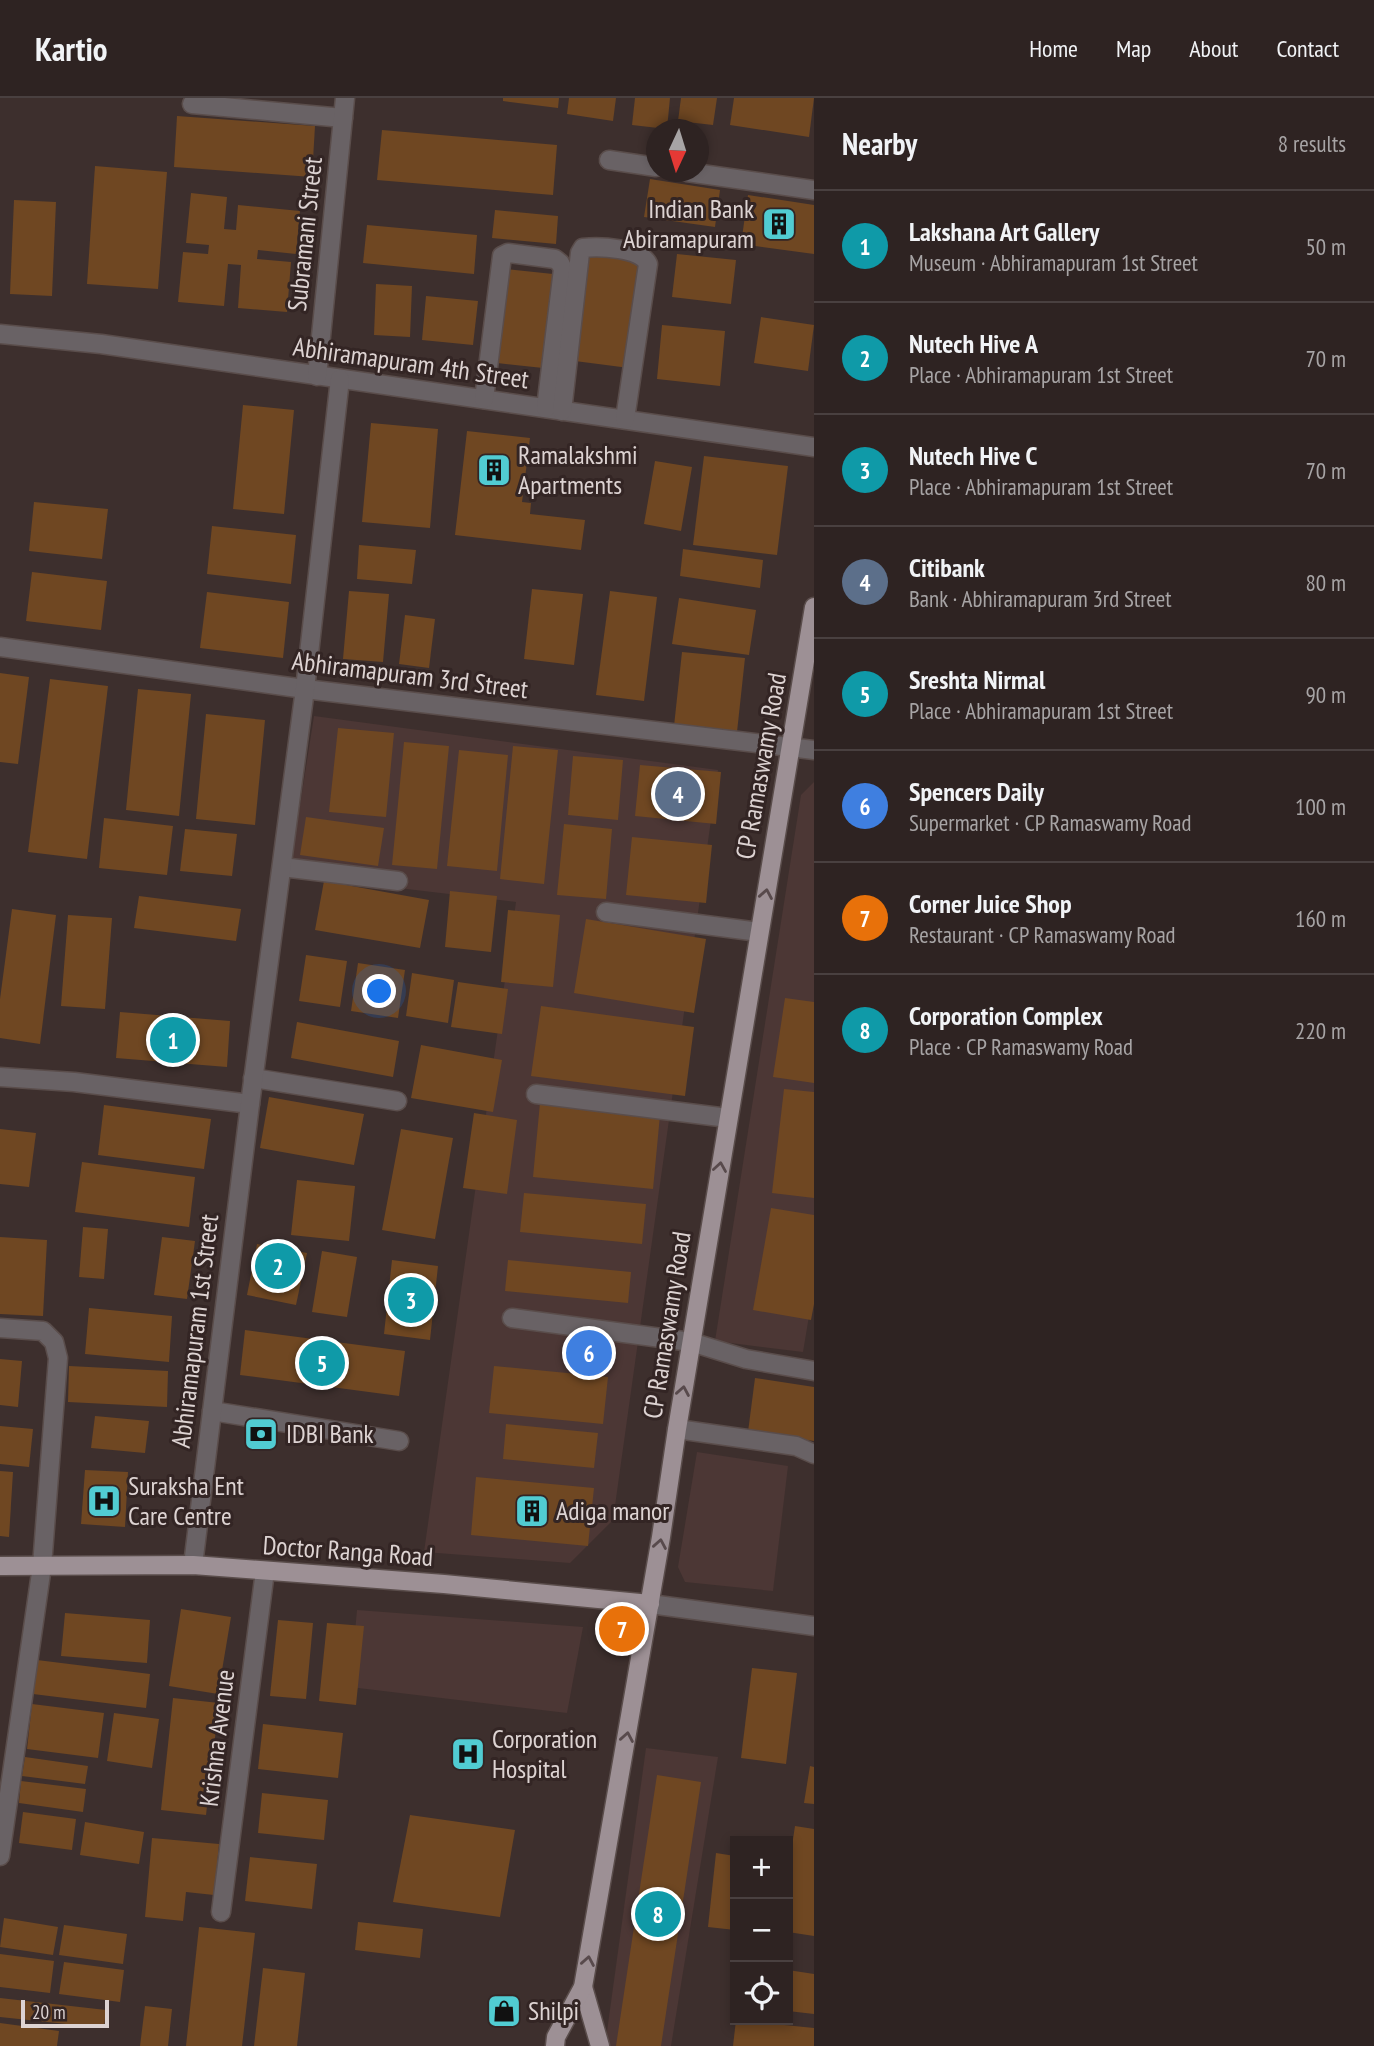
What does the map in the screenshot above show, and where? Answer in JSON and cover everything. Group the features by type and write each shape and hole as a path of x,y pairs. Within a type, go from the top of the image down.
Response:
{"main road":[{"name":"CP Ramaswamy Road","path":"555,2046 556,2037 583,1987 650,1604 814,607"},
{"name":"Doctor Ranga Road","path":"0,1566 193,1565 444,1584 650,1604"},
{"path":"583,1987 600,2046"}],"street":[{"name":"Subramani Street","path":"317,376 345,98"},
{"path":"192,104 343,118"},
{"path":"609,160 646,166"},
{"path":"709,175 814,190"},
{"path":"554,409 580,253 583,248 638,253 648,264 625,419"},
{"path":"484,399 501,260 508,253 523,254 555,259 561,263 563,269 554,409"},
{"name":"Abhiramapuram 4th Street","path":"0,334 101,344 814,447"},
{"name":"Abhiramapuram 1st Street","path":"193,1565 253,1078 306,689 340,379"},
{"name":"Abhiramapuram 3rd Street","path":"0,647 306,689 814,750"},
{"path":"282,867 398,881"},
{"path":"606,912 759,932"},
{"path":"0,1077 74,1082 250,1104"},
{"path":"253,1078 397,1101"},
{"path":"536,1094 728,1118"},
{"path":"512,1318 691,1342 746,1359 814,1371"},
{"path":"0,1328 43,1331 54,1342 58,1358 42,1566 0,1856"},
{"path":"212,1411 399,1441"},
{"path":"677,1429 796,1446 814,1454"},
{"name":"Krishna Avenue","path":"221,1912 265,1571"},
{"path":"650,1604 814,1626"}],"shaded area":[{"path":"314,716 718,770 613,1520 570,1563 424,1552 516,902 289,875"},
{"path":"814,782 814,1286 803,1352 715,1341 801,795"},
{"path":"697,1452 788,1466 773,1591 685,1582 678,1567"},
{"path":"357,1610 583,1627 567,1713 350,1687"},
{"path":"646,1748 718,1757 671,2046 605,2046"}],"building":[{"path":"503,98 559,98 558,108 503,101"},
{"path":"569,98 616,98 613,121 567,114"},
{"path":"635,98 670,98 668,119 646,119 646,127 632,125"},
{"path":"681,98 717,98 713,125 709,125 709,119 678,119"},
{"name":"Indian Bank Abiramapuram","path":"734,98 814,98 809,137 730,125"},
{"path":"177,116 315,126 312,177 174,167"},
{"path":"382,130 557,145 553,195 377,180"},
{"path":"95,166 167,172 158,289 87,284"},
{"path":"650,182 669,182 720,190 715,227 644,217"},
{"path":"191,193 227,197 224,229 236,230 238,205 300,211 296,254 258,250 257,259 291,262 287,312 238,308 241,265 228,264 224,306 178,302 183,252 208,254 209,245 186,243"},
{"name":"Indian Bank Abiramapuram","path":"748,195 814,205 814,254 741,244"},
{"path":"14,200 56,202 52,296 10,294"},
{"path":"495,210 558,216 556,244 492,238"},
{"path":"367,225 477,235 474,274 363,263"},
{"path":"677,254 736,260 731,304 672,297"},
{"path":"589,255 643,262 629,368 575,361"},
{"path":"506,269 553,274 543,368 497,363"},
{"path":"376,284 412,286 410,337 374,335"},
{"path":"426,296 478,301 473,345 422,340"},
{"path":"761,317 814,325 808,371 754,363"},
{"path":"662,325 725,331 720,386 657,379"},
{"path":"243,405 294,410 284,514 233,509"},
{"path":"371,423 438,429 430,528 362,522"},
{"name":"Ramalakshmi Apartments","path":"467,431 530,438 522,502 531,503 530,514 585,520 581,550 455,535"},
{"path":"704,456 788,466 777,555 693,545"},
{"path":"655,461 692,467 681,531 644,524"},
{"path":"34,502 108,509 102,559 29,551"},
{"path":"212,526 296,535 291,584 207,574"},
{"path":"359,545 416,550 412,584 357,579"},
{"path":"683,549 763,560 760,588 680,576"},
{"path":"32,572 107,581 101,630 26,621"},
{"path":"532,589 583,594 574,665 524,659"},
{"path":"349,591 389,594 383,662 343,659"},
{"path":"610,591 657,597 644,701 596,695"},
{"path":"207,592 289,602 283,658 200,648"},
{"path":"679,598 756,610 749,655 672,644"},
{"path":"405,615 435,619 429,668 399,664"},
{"path":"682,652 745,658 737,732 674,726"},
{"path":"0,673 29,677 18,764 0,762"},
{"path":"50,679 108,686 87,859 28,852"},
{"path":"138,689 191,694 179,816 126,810"},
{"path":"206,714 265,720 255,825 196,819"},
{"path":"338,728 394,733 386,817 329,812"},
{"path":"404,742 449,746 437,869 392,865"},
{"path":"513,746 558,750 544,884 500,879"},
{"path":"459,750 508,755 497,871 447,866"},
{"path":"573,756 623,760 618,820 568,815"},
{"path":"640,765 721,772 716,824 635,816"},
{"path":"306,817 384,828 378,866 300,855"},
{"path":"104,818 173,826 167,875 99,868"},
{"path":"564,824 612,829 606,899 557,895"},
{"path":"185,829 237,834 232,876 180,871"},
{"path":"632,837 712,845 706,903 626,895"},
{"path":"324,881 429,900 420,948 315,930"},
{"path":"450,891 497,896 491,952 445,947"},
{"path":"139,896 241,909 236,941 134,928"},
{"path":"12,909 56,915 40,1044 0,1038 0,999"},
{"path":"508,910 560,915 553,987 501,982"},
{"path":"68,915 112,918 105,1009 61,1006"},
{"path":"586,919 706,939 694,1013 574,993"},
{"path":"306,955 347,961 340,1007 299,1001"},
{"path":"358,963 405,970 398,1018 351,1011"},
{"path":"412,973 454,980 448,1023 406,1016"},
{"path":"458,982 508,989 502,1034 451,1027"},
{"path":"785,998 814,1002 814,1083 773,1077"},
{"path":"541,1006 694,1027 685,1096 531,1076"},
{"path":"120,1012 230,1021 227,1067 116,1058"},
{"path":"297,1022 399,1041 393,1077 291,1058"},
{"path":"421,1045 502,1060 493,1112 411,1098"},
{"path":"784,1089 814,1092 814,1198 772,1193"},
{"path":"269,1097 364,1114 354,1165 260,1148"},
{"path":"540,1103 660,1115 653,1189 533,1177"},
{"path":"104,1105 211,1119 204,1169 98,1155"},
{"path":"474,1113 517,1120 507,1194 463,1188"},
{"path":"0,1129 36,1133 29,1187 0,1184"},
{"path":"401,1129 453,1138 435,1239 382,1230"},
{"path":"82,1162 195,1177 189,1227 75,1212"},
{"path":"297,1180 355,1186 349,1241 291,1235"},
{"path":"524,1193 646,1204 642,1244 520,1232"},
{"path":"771,1208 814,1215 814,1304 811,1320 753,1310"},
{"path":"83,1227 108,1229 104,1279 79,1277"},
{"path":"0,1237 47,1240 43,1316 0,1314"},
{"path":"162,1237 195,1241 187,1299 154,1295"},
{"path":"257,1244 307,1253 296,1305 247,1295"},
{"path":"322,1251 357,1257 347,1317 312,1312"},
{"path":"392,1260 438,1266 430,1340 384,1334"},
{"path":"508,1260 631,1272 628,1303 505,1291"},
{"path":"89,1308 172,1316 169,1362 85,1354"},
{"path":"245,1330 405,1351 399,1396 240,1375"},
{"path":"0,1359 22,1361 18,1407 0,1405"},
{"path":"69,1366 168,1371 167,1407 68,1402"},
{"path":"494,1366 608,1377 603,1424 489,1413"},
{"path":"755,1378 814,1387 814,1441 748,1432"},
{"path":"95,1416 149,1421 145,1453 91,1448"},
{"path":"506,1424 598,1433 594,1468 503,1459"},
{"path":"0,1426 33,1429 29,1467 0,1464"},
{"path":"85,1470 128,1472 125,1527 81,1524"},
{"path":"0,1471 13,1472 9,1537 0,1536"},
{"name":"Adiga manor","path":"476,1477 594,1488 588,1546 471,1535"},
{"path":"181,1609 231,1617 218,1694 169,1686"},
{"path":"65,1613 150,1620 147,1663 61,1656"},
{"path":"278,1620 313,1623 306,1699 270,1696"},
{"path":"327,1623 364,1626 356,1705 319,1701"},
{"path":"37,1660 150,1674 146,1708 33,1694"},
{"path":"752,1668 797,1673 786,1764 741,1758"},
{"path":"173,1698 219,1703 206,1815 161,1810"},
{"path":"32,1704 104,1713 98,1758 27,1749"},
{"path":"114,1713 159,1719 152,1768 107,1761"},
{"path":"263,1724 343,1733 338,1778 258,1769"},
{"path":"25,1757 88,1766 85,1784 22,1776"},
{"path":"810,1766 814,1767 814,1804 804,1803"},
{"path":"657,1775 701,1782 661,2046 616,2046"},
{"path":"21,1781 86,1789 83,1812 19,1803"},
{"path":"262,1793 328,1800 324,1840 258,1833"},
{"path":"23,1812 76,1819 72,1850 19,1843"},
{"path":"410,1815 515,1830 500,1917 393,1902"},
{"path":"85,1822 144,1832 139,1864 80,1855"},
{"path":"795,1826 814,1829 814,1936 793,1933"},
{"path":"152,1838 219,1844 214,1895 186,1892 183,1921 145,1917"},
{"path":"716,1853 730,1855 730,1929 708,1927"},
{"path":"250,1857 317,1864 312,1909 245,1901"},
{"path":"4,1918 58,1927 53,1955 0,1947"},
{"path":"358,1922 423,1929 420,1958 355,1950"},
{"path":"64,1925 127,1934 123,1964 59,1955"},
{"path":"199,1927 255,1933 242,2046 186,2046"},
{"path":"0,1954 54,1961 50,1993 0,1987"},
{"path":"64,1962 124,1970 120,2002 59,1994"},
{"path":"263,1968 305,1973 297,2046 254,2046"},
{"path":"793,1971 814,1974 814,2014 793,2012"},
{"path":"0,1998 106,2010 104,2028 0,2017"},
{"path":"145,2006 172,2009 168,2046 140,2046"},
{"path":"0,2023 59,2031 57,2046 0,2046"},
{"path":"735,2025 814,2028 814,2046 733,2046"}],"place":[{"name":"Indian Bank Abiramapuram","path":"779,224"},
{"name":"Ramalakshmi Apartments","path":"494,470"},
{"name":"Citibank","path":"678,794"},
{"name":"Lakshana Art Gallery","path":"173,1040"},
{"name":"Nutech Hive A","path":"278,1266"},
{"name":"Nutech Hive C","path":"411,1300"},
{"name":"Spencers Daily","path":"589,1353"},
{"name":"Sreshta Nirmal","path":"322,1363"},
{"name":"IDBI Bank","path":"261,1434"},
{"name":"Suraksha Ent Care Centre","path":"104,1501"},
{"name":"Adiga manor","path":"532,1511"},
{"name":"Corner Juice Shop","path":"622,1629"},
{"name":"Corporation Hospital","path":"468,1754"},
{"name":"Corporation Complex","path":"658,1914"},
{"name":"Shilpi","path":"504,2011"}]}
